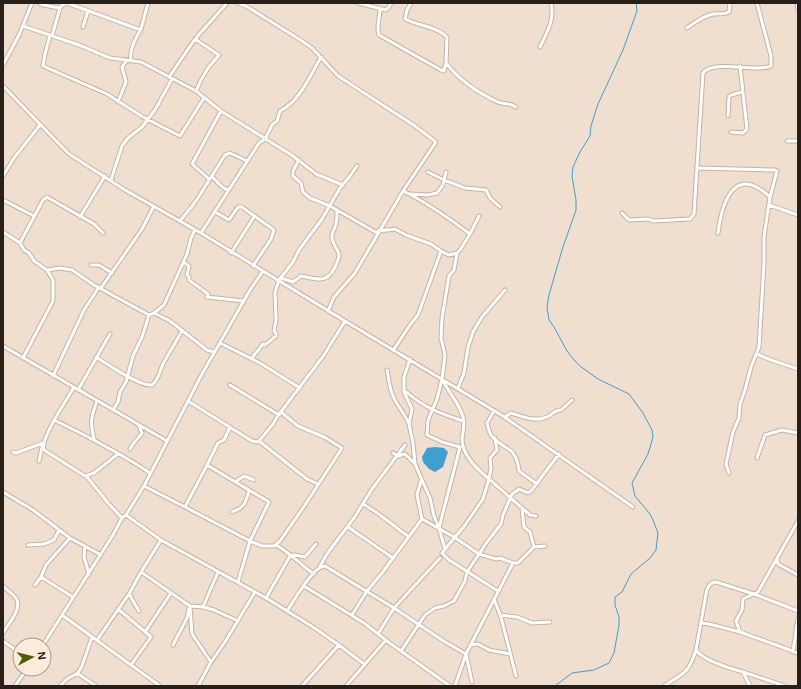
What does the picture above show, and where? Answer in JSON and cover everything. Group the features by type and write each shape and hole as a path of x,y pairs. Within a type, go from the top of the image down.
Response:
{"street":[{"path":"3,65 32,3"},
{"path":"40,3 43,5 60,8"},
{"path":"140,28 138,29 68,3 62,5 45,54 44,66 107,94 118,102 181,136 204,98"},
{"path":"131,60 130,56 134,41 148,3"},
{"path":"111,180 122,146 128,138 142,127 155,110 170,78 195,39 226,3"},
{"path":"238,3 246,6 299,39 321,57 338,76 434,139 436,142 403,191 355,273 334,297 328,311"},
{"path":"358,3 386,10 390,8 391,3"},
{"path":"380,9 380,18 377,29 379,35 441,70 444,70 446,63 447,37 433,28 426,25 419,25 405,19 407,10 411,3"},
{"path":"540,46 551,25 551,3"},
{"path":"687,28 705,16 729,12 730,3"},
{"path":"622,213 629,220 648,219 654,221 690,219 694,214 702,73 708,68 770,66 772,62 765,28 757,3"},
{"path":"797,4 798,10"},
{"path":"83,28 88,11"},
{"path":"22,26 51,35 110,58 140,62 196,92 221,111 299,160 316,174 343,185"},
{"path":"195,39 219,55 200,80 196,92"},
{"path":"201,233 259,143 265,139 272,125 277,121 280,111 287,107 296,97 321,57"},
{"path":"118,102 126,82 122,67 127,60"},
{"path":"446,63 462,81 473,89 499,103 509,103 516,107"},
{"path":"731,132 743,132 747,130 740,66"},
{"path":"3,86 69,154 253,266 280,279 328,311 394,349 505,417 633,507"},
{"path":"728,116 729,97 742,92"},
{"path":"221,111 198,150 192,164 210,178 216,180 218,185 228,190"},
{"path":"3,176 10,163 40,125"},
{"path":"258,135 259,143"},
{"path":"787,140 798,141"},
{"path":"180,221 227,154 230,153 247,162"},
{"path":"299,160 293,170 293,176 301,183 303,192 310,198 330,206 378,232 395,229 406,235 431,244 449,255 457,253"},
{"path":"251,359 262,345 265,345 276,336 274,331 276,320 275,296 280,279 322,219 336,193 357,166"},
{"path":"697,168 777,171 770,197 764,237 764,263 757,354 751,367 733,432 726,464 729,473"},
{"path":"428,172 465,188 486,190 490,198 500,207"},
{"path":"410,194 428,195 437,193 443,185 446,172"},
{"path":"80,217 104,176"},
{"path":"718,233 720,215 726,202 736,187 747,184 755,186 762,189 770,197"},
{"path":"403,191 448,218 470,234"},
{"path":"20,242 43,200 47,197 94,224 103,233"},
{"path":"3,200 34,216"},
{"path":"769,205 798,215"},
{"path":"53,376 84,310 112,273 142,229 154,206"},
{"path":"215,212 229,220 238,207 242,207 274,229 275,231 253,266"},
{"path":"280,279 293,282 301,276 319,279 330,276 339,259 336,245 332,241 337,211"},
{"path":"232,253 254,216"},
{"path":"460,447 442,442 427,435 428,420 442,379 446,355 441,338 442,318 449,276 454,270 457,253 470,234 479,216"},
{"path":"149,315 164,305 187,254 192,235 195,230"},
{"path":"3,232 20,242 24,250 29,253 34,261 47,270 53,280 53,301 23,358"},
{"path":"394,349 418,315 441,251"},
{"path":"183,262 189,266 187,274 189,280 208,294 207,297 244,301"},
{"path":"91,265 99,265 112,273"},
{"path":"47,270 68,268 100,288 149,315"},
{"path":"48,637 89,574 122,518 126,515 144,486 214,352 263,271"},
{"path":"458,388 464,374 468,347 473,332 482,317 505,290"},
{"path":"154,313 170,321 207,350 214,352"},
{"path":"113,410 128,377 133,356 142,337 149,315"},
{"path":"259,441 324,355 345,321"},
{"path":"96,357 128,377 148,386 154,384 163,363 172,351 182,331"},
{"path":"78,390 110,334"},
{"path":"220,343 272,370 300,388"},
{"path":"3,346 167,441"},
{"path":"757,354 798,368"},
{"path":"409,424 412,410 404,390 404,377 410,359"},
{"path":"387,370 389,386 409,424 413,443 414,464"},
{"path":"439,528 462,440 463,421 457,401 447,390 442,379"},
{"path":"230,385 298,426 324,437 342,448 305,505 276,545"},
{"path":"39,461 43,443 54,420 74,387"},
{"path":"404,390 432,410 463,421"},
{"path":"94,439 91,424 97,400"},
{"path":"505,417 511,413 535,420 547,416 555,410 561,410 572,400"},
{"path":"188,401 252,441 259,441 307,479 318,484"},
{"path":"494,411 487,423 491,434 514,452 519,471 537,484"},
{"path":"54,420 94,439 150,473"},
{"path":"130,449 142,433 139,425"},
{"path":"185,507 214,450 218,443 224,440 230,427"},
{"path":"757,458 765,435 782,430 798,433"},
{"path":"495,438 497,450 490,458 491,468 483,500 442,553 449,560 498,591"},
{"path":"462,440 467,455 478,470 526,512 536,516"},
{"path":"13,452 16,453 43,443"},
{"path":"43,443 44,450 91,481 104,499 122,518"},
{"path":"288,611 329,551 348,527 372,489 405,445"},
{"path":"85,476 94,473 118,454"},
{"path":"394,454 398,456 405,454 414,464 430,498 434,516 445,549"},
{"path":"401,651 425,615 435,608 444,606 454,601 465,581 467,572 501,524 503,515 512,494 519,489 528,493 532,491 559,454"},
{"path":"207,465 269,502 250,541 238,582"},
{"path":"235,482 244,476 254,480"},
{"path":"352,615 367,591 422,519 417,495 421,481"},
{"path":"144,486 250,541 265,546 276,545 292,555 297,561 314,574"},
{"path":"232,512 242,508 246,503 249,490"},
{"path":"3,492 33,510 70,538 101,554"},
{"path":"363,504 409,537"},
{"path":"522,508 524,527 530,532 534,547"},
{"path":"126,515 161,540 288,611 339,645 364,664"},
{"path":"422,519 454,537 479,554 496,559 500,558 518,563 534,547 545,546"},
{"path":"740,632 736,621 742,610 743,599 758,592 796,528 798,521"},
{"path":"348,527 393,558"},
{"path":"28,545 44,544 54,540 59,530"},
{"path":"35,585 41,577 46,565 70,538"},
{"path":"97,640 128,594 161,540"},
{"path":"292,555 305,557 316,544"},
{"path":"85,546 84,557 89,574"},
{"path":"266,598 282,568 292,555"},
{"path":"378,634 394,608 440,558"},
{"path":"777,559 778,564 798,575"},
{"path":"455,686 470,645 513,562"},
{"path":"320,566 328,567 466,654 472,682"},
{"path":"141,572 190,606 204,607 220,612 238,621"},
{"path":"204,607 218,572"},
{"path":"41,577 74,597"},
{"path":"664,686 681,677 691,665 696,650 706,594 711,583 716,582 754,594 798,611"},
{"path":"3,586 17,598 18,603 15,615 3,633"},
{"path":"304,586 352,615 450,686"},
{"path":"198,686 211,662 255,592"},
{"path":"145,632 171,593"},
{"path":"128,594 139,611"},
{"path":"494,599 500,615 516,676"},
{"path":"173,645 187,618 190,606"},
{"path":"190,606 192,634 211,662"},
{"path":"118,609 151,637 131,665"},
{"path":"62,615 156,685 160,686"},
{"path":"500,615 516,617 532,623 550,622"},
{"path":"793,652 798,618"},
{"path":"701,623 740,632 798,654"},
{"path":"3,636 5,642"},
{"path":"60,686 67,679 77,673 82,666 92,637"},
{"path":"346,686 386,640"},
{"path":"470,645 478,644 489,650 510,654"},
{"path":"302,686 339,645"},
{"path":"696,650 706,658 728,668 785,686"},
{"path":"743,672 750,686"},
{"path":"77,673 96,686"},
{"path":"15,686 21,677"}],"water":[{"path":"427,448 444,448 448,452 443,467 435,472 429,469 423,462 422,457"}],"waterway":[{"path":"555,686 572,673 594,670 609,663 614,653 619,625 615,597 622,592 631,574 650,558 656,550 658,533 650,514 635,496 632,483 648,454 653,437 652,430 643,413 629,394 598,379 575,361 567,351 549,320 547,307 562,250 576,210 572,176 573,167 590,136 591,126 598,104 623,50 637,11 636,3"}]}
